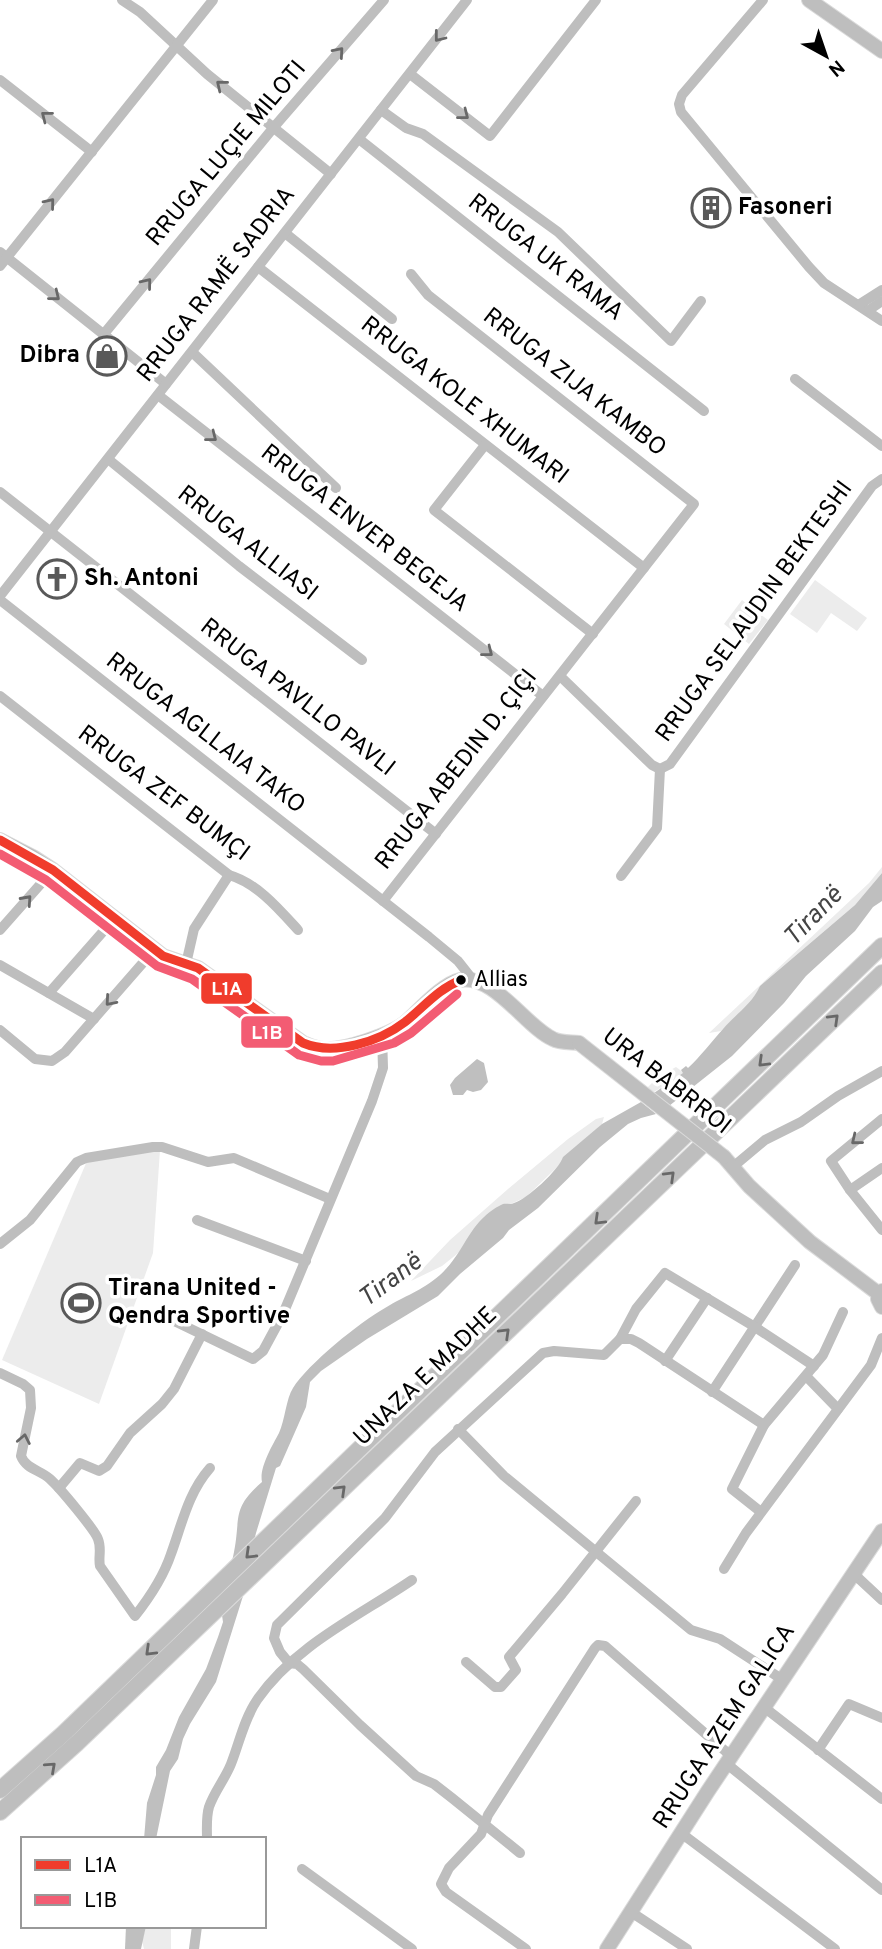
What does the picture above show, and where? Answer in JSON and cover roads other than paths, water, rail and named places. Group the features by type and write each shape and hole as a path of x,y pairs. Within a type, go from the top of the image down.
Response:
{"highway":[{"path":"0,1790 63,1734 199,1604 882,946"},
{"name":"UNAZA E MADHE","path":"0,1812 211,1616 882,973"}],"main road":[{"path":"808,0 882,51"},
{"path":"0,841 53,870 169,960 205,972 303,1043 313,1047 332,1049 382,1035 403,1024 449,985 461,980 473,980"},
{"name":"RRUGA ABEDIN D. ÇIÇI","path":"473,980 488,987 553,1040 579,1043"},
{"name":"URA BABRROI","path":"579,1043 729,1161"},
{"path":"729,1161 749,1186 810,1242 881,1297"},
{"name":"RRUGA AZEM GALICA","path":"607,1949 882,1531"}],"street":[{"path":"122,0 140,12 207,74 331,174"},
{"path":"0,266 4,254 92,152 213,0"},
{"name":"RRUGA RAMË SADRIA","path":"0,598 467,0"},
{"path":"410,74 491,136 596,0"},
{"path":"763,0 682,94 679,104 681,112 824,283 865,307 882,321"},
{"name":"RRUGA LUÇIE MILOTI","path":"103,335 380,1"},
{"path":"0,80 92,152"},
{"path":"381,110 406,128 423,134 551,226 576,247 671,341 701,301"},
{"name":"RRUGA UK RAMA","path":"359,139 705,411"},
{"path":"285,233 392,319"},
{"path":"4,254 166,384"},
{"name":"RRUGA KOLE XHUMARI","path":"258,267 644,568"},
{"name":"RRUGA ZIJA KAMBO","path":"411,274 428,295 694,504"},
{"path":"865,307 882,290"},
{"path":"865,307 882,301"},
{"path":"192,352 337,488"},
{"path":"795,379 882,446"},
{"name":"RRUGA ENVER BEGEJA","path":"158,395 543,696"},
{"path":"485,445 434,510 593,634"},
{"name":"RRUGA ALLIASI","path":"107,459 239,566 362,660"},
{"name":"RRUGA SELAUDIN BEKTESHI","path":"660,769 670,764 872,486 882,479"},
{"name":"RRUGA PAVLLO PAVLI","path":"0,492 436,834"},
{"name":"RRUGA ABEDIN D. ÇIÇI","path":"473,980 458,961 383,901 694,504"},
{"name":"RRUGA AGLLAIA TAKO","path":"0,598 383,901"},
{"name":"RRUGA SELAUDIN BEKTESHI","path":"559,676 652,765 660,769"},
{"name":"RRUGA ZEF BUMÇI","path":"0,696 229,875 255,888 298,930"},
{"name":"RRUGA SELAUDIN BEKTESHI","path":"621,876 657,828 660,769"},
{"path":"0,930 53,870"},
{"path":"186,964 194,929 229,875"},
{"path":"49,993 115,918"},
{"path":"0,1030 28,1055 44,1062 51,1061 65,1052 155,950"},
{"path":"0,965 94,1019"},
{"path":"166,1317 253,1359 259,1357 283,1314 381,1078 384,1056 382,1035"},
{"path":"729,1161 801,1122 838,1096 882,1071"},
{"path":"882,1119 831,1161 882,1230"},
{"path":"0,1244 30,1220 77,1162 86,1158 153,1147 162,1147 208,1161 234,1158 330,1199"},
{"path":"850,1190 882,1168"},
{"path":"197,1220 306,1261"},
{"path":"712,1392 795,1265"},
{"path":"520,1853 434,1784 416,1776 303,1669 297,1664 289,1663 280,1653 274,1638 277,1625 384,1518 425,1462 458,1429 543,1353 554,1351 604,1355 621,1339 636,1309 664,1273 814,1366"},
{"path":"665,1361 707,1298"},
{"path":"761,1512 732,1489 764,1425 814,1366 831,1340 843,1311"},
{"path":"59,1488 80,1463 99,1471 107,1466 130,1433 162,1404 174,1389 202,1334"},
{"path":"724,1569 761,1512 871,1365 882,1338"},
{"path":"621,1339 631,1339 639,1343 764,1425"},
{"path":"0,1373 30,1390 31,1408 21,1456 24,1462 47,1476 96,1534 101,1549 100,1566 135,1616 160,1582 188,1504 202,1476 210,1468"},
{"path":"806,1376 838,1409"},
{"path":"458,1429 498,1471 691,1630 720,1640 783,1680"},
{"path":"466,1662 495,1687 501,1687 516,1670 509,1657 636,1501"},
{"path":"854,1574 882,1600"},
{"path":"206,1837 208,1810 230,1767 250,1713 264,1691 289,1663 349,1619 412,1580"},
{"path":"526,1949 446,1892 441,1884 449,1868 472,1845 557,1706 598,1645 605,1646 637,1673 729,1760 882,1890"},
{"path":"818,1750 849,1704 882,1718"},
{"path":"765,1708 882,1799"},
{"path":"681,1833 835,1949"},
{"path":"302,1869 409,1948"},
{"path":"631,1912 687,1949"},
{"path":"194,1949 197,1928"}],"place":[{"name":"Fasoneri","path":"711,208"},
{"name":"Dibra","path":"107,356"},
{"name":"Sh. Antoni","path":"57,579"},
{"name":"Allias","path":"461,980"},
{"name":"Tirana United - Qendra Sportive","path":"81,1303"}],"water label":[{"name":"Tiranë","path":"814,917"},
{"name":"Tiranë","path":"391,1281"}]}
